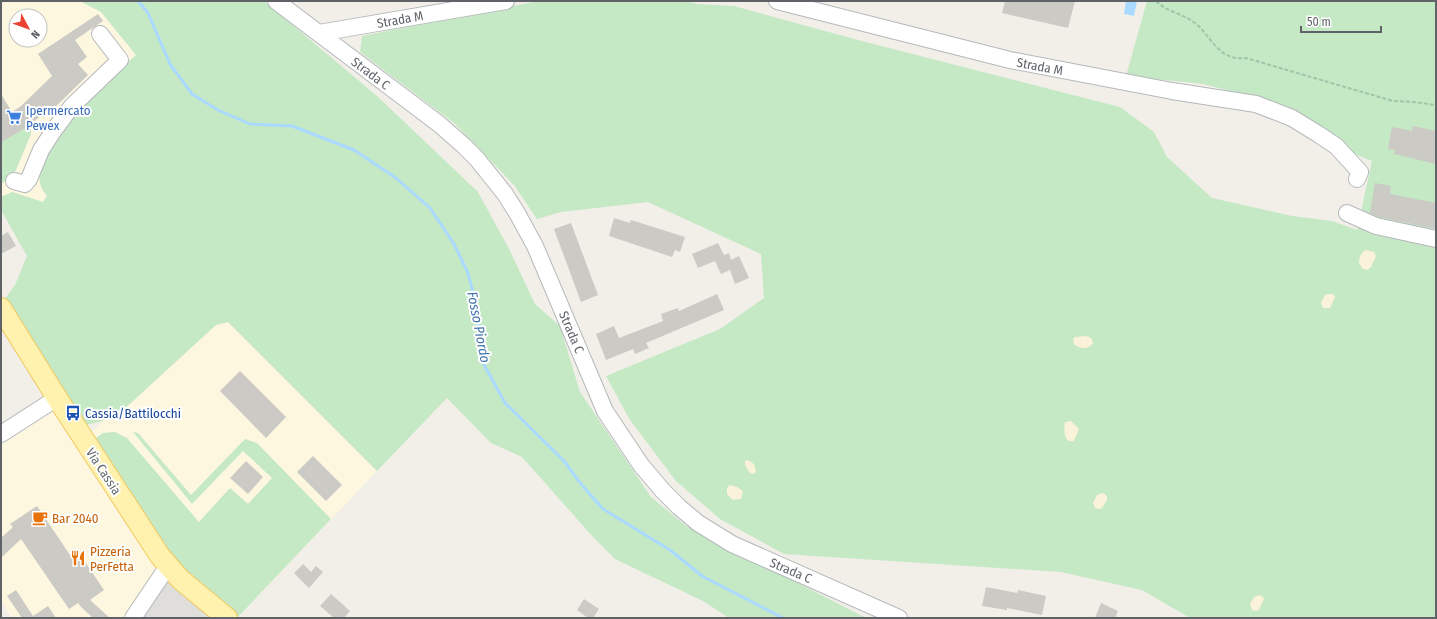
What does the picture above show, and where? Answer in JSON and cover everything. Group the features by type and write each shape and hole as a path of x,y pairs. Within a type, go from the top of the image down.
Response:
{"main road":[{"name":"Via Cassia","path":"1,308 56,398 168,566 227,618"}],"street":[{"name":"Strada C","path":"276,1 448,131 491,175 513,207 535,246 605,411 641,465 679,507 698,523 732,544 899,618"},
{"name":"Strada M","path":"319,33 506,1"},
{"name":"Strada M","path":"777,1 1010,60 1172,91 1256,104 1292,118 1336,146 1360,172 1357,179"},
{"path":"14,182 25,184 54,130 72,106 120,60 100,34"},
{"path":"1346,214 1376,226 1436,239"},
{"path":"1,434 56,398"},
{"path":"133,618 168,566"}],"path":[{"path":"1156,1 1169,11 1180,14 1193,21 1225,54 1237,59 1246,58 1393,101 1436,105"}],"shaded area":[{"path":"1,1 80,1 101,12 136,55 98,88 43,202 13,192 1,197"},
{"path":"214,302 377,471 237,618 91,433"},
{"path":"54,410 160,568 127,618 12,618 1,601 1,445"},
{"path":"167,579 213,618 142,618"}],"green space":[{"path":"80,1 264,1 377,96 478,192 509,249 535,304 560,326 580,392 651,497 686,526 866,618 729,618 703,601 615,559 593,537 522,457 491,443 447,398 377,471 228,322 216,325 119,414 114,409 102,421 86,425 4,300 15,285 27,256 1,210 1,197 12,192 43,202 47,196 40,184 40,170 59,137 78,111 111,77 136,55 101,12"},
{"path":"538,1 684,1 697,4 734,6 858,40 1120,107 1154,132 1167,157 1212,198 1292,216 1332,221 1357,230 1372,161 1352,153 1317,124 1259,98 1203,84 1126,76 1147,1 1436,1 1436,618 1190,618 1142,590 1061,572 784,554 720,519 676,481 630,420 606,376 720,329 764,298 761,254 648,202 561,212 537,219 514,185 454,123 360,52 362,36"},
{"path":"31,123 31,134 16,170 9,179 1,184 1,142"},
{"path":"115,432 127,438 199,522 230,488 248,504 272,478 243,451 192,504 133,432 138,433 191,495 245,439 257,443 331,519 237,618 171,558 93,440 103,433"}],"sand":[{"path":"1366,250 1374,252 1376,256 1371,267 1367,270 1363,269 1359,263 1361,255"},
{"path":"1333,294 1335,297 1330,308 1323,308 1321,303 1325,295"},
{"path":"1086,336 1091,338 1093,343 1089,347 1082,348 1074,344 1073,339 1075,337"},
{"path":"1071,421 1079,429 1074,441 1068,440 1065,435 1065,422"},
{"path":"748,460 754,464 756,471 755,473 752,474 749,472 745,464 745,461"},
{"path":"730,485 743,491 741,499 733,500 727,494 727,488"},
{"path":"1102,493 1105,494 1107,500 1102,508 1095,508 1093,503 1097,495"},
{"path":"1259,595 1264,599 1259,610 1252,610 1250,604 1254,597"}],"water":[{"path":"1126,1 1137,1 1134,16 1124,14"}],"building":[{"path":"1005,1 1075,1 1068,28 1002,13"},
{"path":"98,14 103,21 75,40 87,57 78,64 88,75 44,118 42,115 24,129 1,142 1,94 12,112 21,106 52,76 38,54"},
{"path":"1413,126 1436,131 1436,164 1394,154 1395,150 1388,149 1392,127 1412,131"},
{"path":"1375,183 1391,186 1390,194 1436,203 1436,229 1379,217 1370,213"},
{"path":"614,218 630,223 631,220 685,237 680,252 675,250 672,257 609,236"},
{"path":"571,223 598,295 581,302 554,229"},
{"path":"8,232 16,246 1,254 1,236"},
{"path":"718,243 724,255 729,253 731,260 739,256 749,278 735,284 730,270 721,274 715,261 698,268 692,254"},
{"path":"717,294 724,310 646,343 649,348 635,354 633,349 606,360 596,334 614,326 619,338 663,321 661,314 678,308 679,311"},
{"path":"240,371 286,417 266,438 220,391"},
{"path":"313,456 342,485 326,501 297,472"},
{"path":"246,461 263,477 248,494 230,478"},
{"path":"37,506 70,555 77,550 104,590 90,600 110,618 93,618 78,603 69,609 21,539 1,558 1,538 13,527 10,524"},
{"path":"303,564 311,572 316,566 323,572 309,588 294,573"},
{"path":"986,587 1017,593 1018,590 1046,596 1042,615 1007,608 1007,610 982,606"},
{"path":"16,590 33,616 48,606 56,618 22,618 7,596"},
{"path":"331,594 350,611 344,618 334,618 320,606"},
{"path":"584,599 599,609 593,618 588,618 577,610"},
{"path":"1101,603 1118,611 1115,618 1095,618"}],"waterway":[{"name":"Fosso Piordo","path":"138,1 148,13 170,64 192,94 218,110 250,124 292,126 354,150 396,178 430,208 454,244 468,273 478,312 482,361 505,403 564,461 581,484 603,509 670,550 702,576 783,618"}],"place":[{"name":"Ipermercato Pewex","path":"14,117"},
{"name":"Cassia/Battilocchi","path":"73,413"},
{"name":"Bar 2040","path":"40,518"},
{"name":"Pizzeria PerFetta","path":"78,558"}]}
